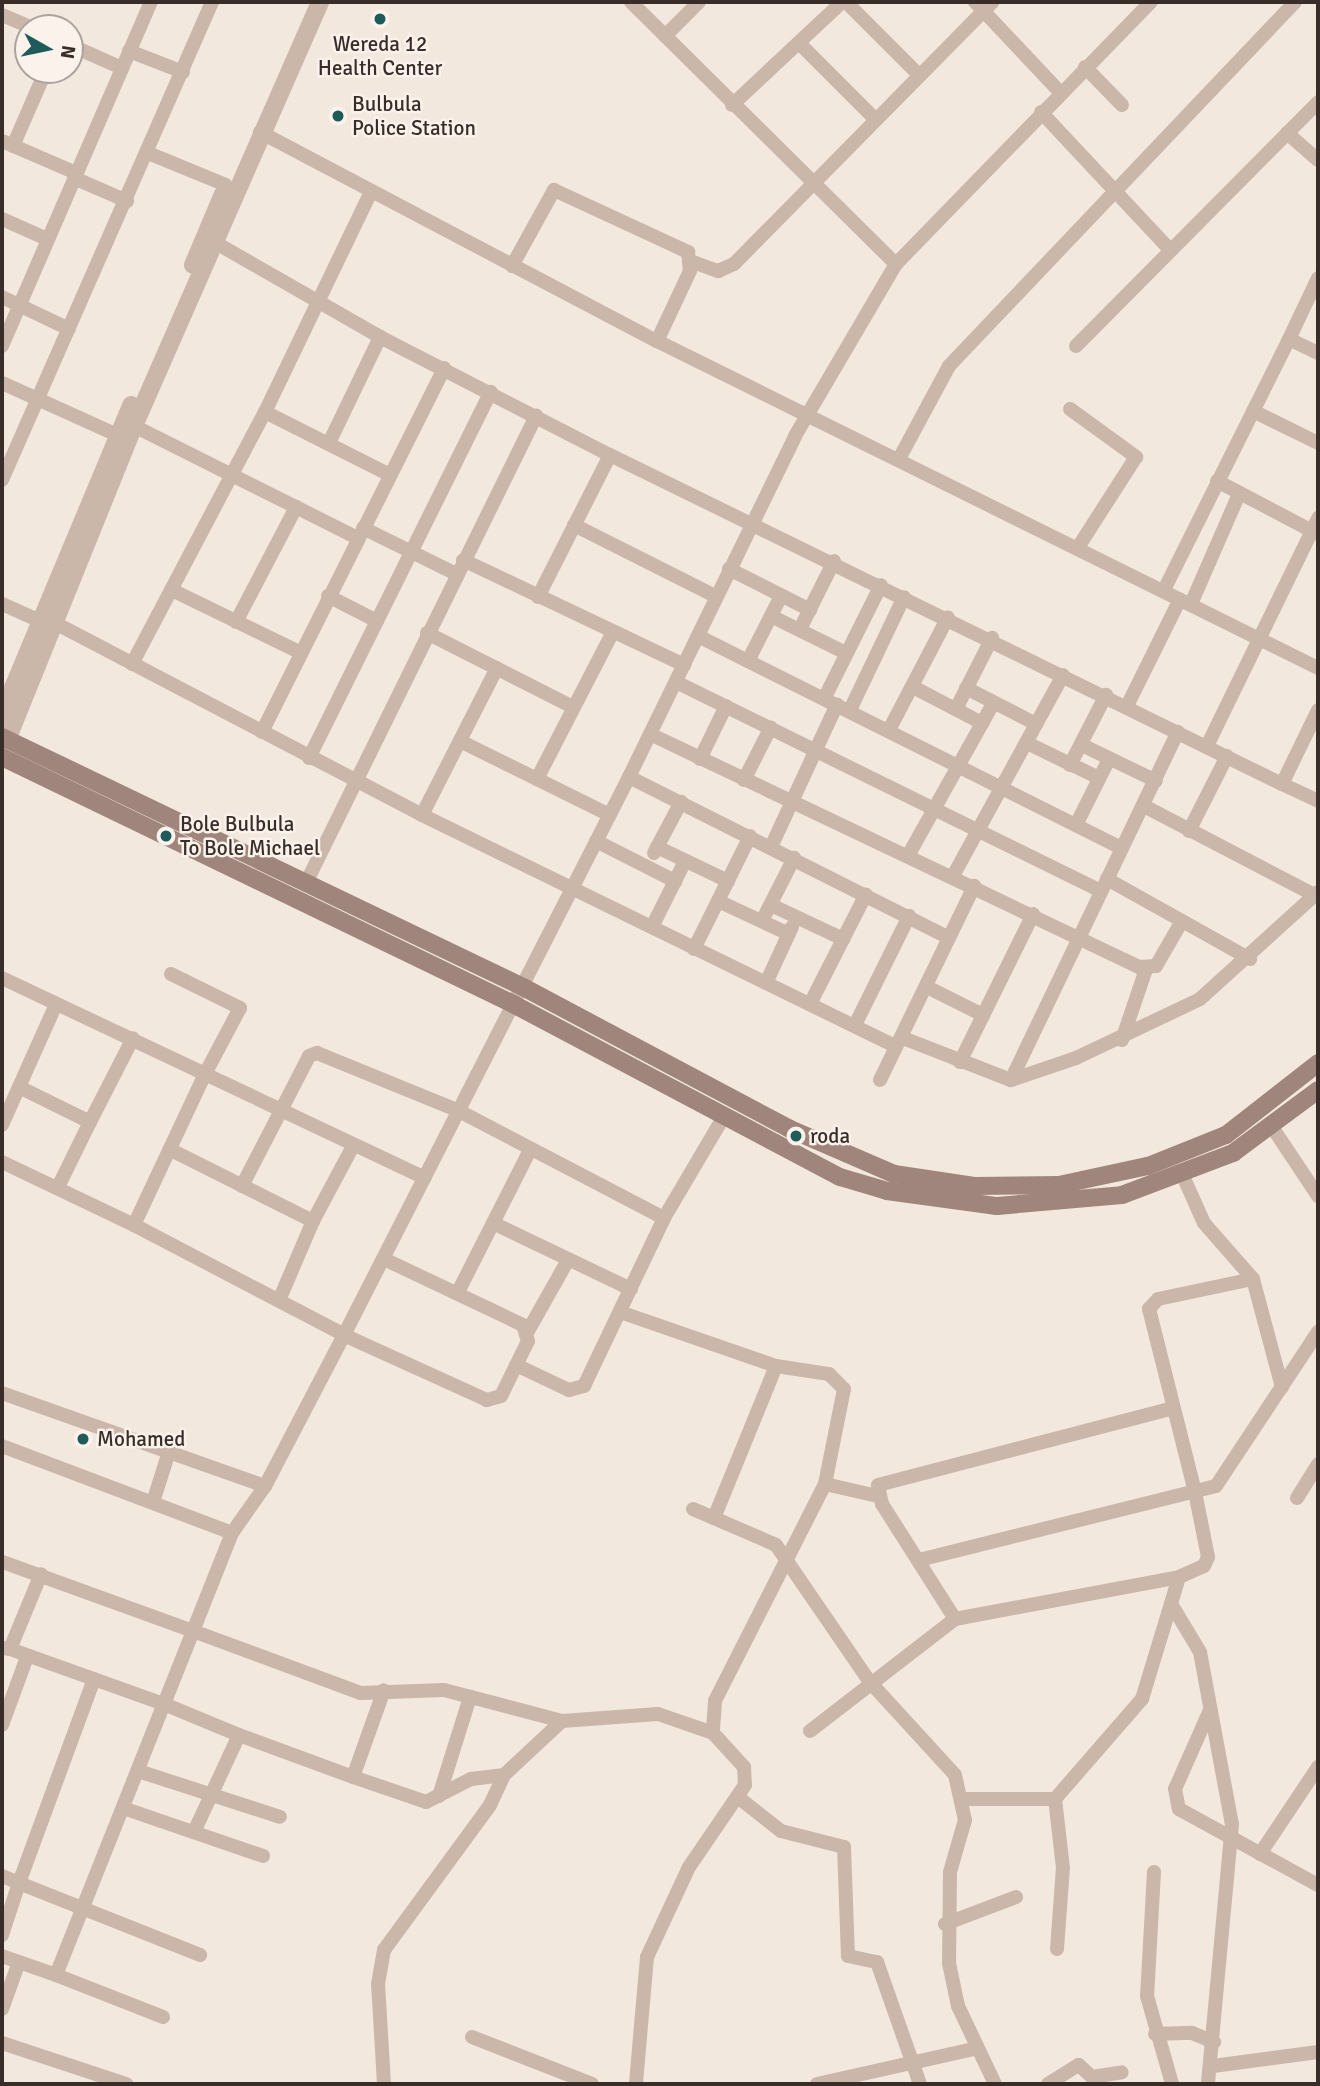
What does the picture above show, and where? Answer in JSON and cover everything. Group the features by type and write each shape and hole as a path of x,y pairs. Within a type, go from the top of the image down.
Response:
{"main road":[{"path":"3,748 306,883 523,987 848,1157 894,1174 996,1186 1059,1185 1183,1156 1264,1111 1318,1063"},
{"path":"3,748 513,1004 840,1177 937,1201 997,1206 1122,1195 1182,1176 1272,1127 1318,1090"},
{"path":"996,1186 997,1206"}],"street":[{"path":"2,480 127,201 212,2"},
{"path":"3,748 117,435 308,2"},
{"path":"2,714 48,622 216,243 260,132 320,2"},
{"path":"631,2 810,184 896,264"},
{"path":"665,36 699,2"},
{"path":"732,105 844,2 918,74"},
{"path":"55,1975 232,1533 265,1486 384,1259 610,815 715,596 755,522 806,416 896,264 1059,92 1151,2"},
{"path":"900,457 949,366 1296,2"},
{"path":"2,346 122,68 146,3"},
{"path":"512,266 554,190 688,252 693,262 718,271 734,264 984,5 1059,92"},
{"path":"799,43 874,118"},
{"path":"84,51 122,68"},
{"path":"129,51 183,72"},
{"path":"1085,67 1122,105"},
{"path":"39,84 7,143 127,201"},
{"path":"1076,346 1169,249 1318,102"},
{"path":"1041,112 1169,249"},
{"path":"260,132 657,341 806,416 900,457 1077,549 1318,668"},
{"path":"1287,133 1318,160"},
{"path":"148,153 226,186"},
{"path":"132,664 265,412 371,192"},
{"path":"2,219 47,239"},
{"path":"216,243 380,337 610,455 755,522 1318,801"},
{"path":"657,341 693,262"},
{"path":"1164,590 1318,278"},
{"path":"2,298 69,329"},
{"path":"329,443 380,337"},
{"path":"1289,339 1318,353"},
{"path":"262,732 299,652 444,368"},
{"path":"2,383 117,435"},
{"path":"309,758 491,392"},
{"path":"1070,409 1136,457 1077,549"},
{"path":"1253,411 1318,443"},
{"path":"265,412 390,475"},
{"path":"306,883 536,416"},
{"path":"134,426 296,506 361,533 538,597 612,634 684,665"},
{"path":"538,597 610,455"},
{"path":"1207,746 1316,527 1239,494 1217,481"},
{"path":"1127,706 1186,601 1239,494"},
{"path":"236,622 296,506"},
{"path":"575,525 715,596"},
{"path":"800,629 834,561"},
{"path":"729,569 810,610"},
{"path":"837,703 846,653 881,585"},
{"path":"172,590 299,652"},
{"path":"328,596 377,621"},
{"path":"748,661 781,596"},
{"path":"771,847 837,703 904,597"},
{"path":"2,604 48,622 356,782 810,1004 855,1025 1011,1080 1122,1040 1200,999 1250,959 1296,907 1318,895"},
{"path":"771,616 846,653"},
{"path":"889,730 948,617"},
{"path":"428,633 573,707"},
{"path":"537,779 612,634"},
{"path":"698,636 837,703 1122,848"},
{"path":"956,709 992,638"},
{"path":"422,815 497,668"},
{"path":"953,876 1063,675"},
{"path":"676,682 815,747 978,831 1182,921 1250,959"},
{"path":"913,687 982,723"},
{"path":"966,688 1036,724"},
{"path":"1070,765 1106,695"},
{"path":"909,854 961,766 993,704"},
{"path":"701,759 726,706"},
{"path":"1282,784 1318,710"},
{"path":"744,780 771,727"},
{"path":"1011,1080 1178,732"},
{"path":"650,734 744,780 793,799 1146,969 1156,966 1182,921"},
{"path":"460,741 610,815"},
{"path":"1027,743 1099,778"},
{"path":"1082,746 1156,781"},
{"path":"1189,831 1227,756"},
{"path":"1076,825 1109,759"},
{"path":"629,777 949,938"},
{"path":"647,866 681,802"},
{"path":"1144,806 1318,895"},
{"path":"694,948 750,836"},
{"path":"596,841 675,881"},
{"path":"657,847 728,881"},
{"path":"762,922 794,858"},
{"path":"652,927 685,861"},
{"path":"880,1080 974,886"},
{"path":"810,1004 866,894"},
{"path":"718,901 789,934"},
{"path":"771,905 843,939"},
{"path":"960,1062 1033,914"},
{"path":"855,1025 909,916"},
{"path":"766,983 797,917"},
{"path":"1122,1040 1146,969"},
{"path":"134,1225 205,1074 240,1009 171,974"},
{"path":"2,978 425,1178"},
{"path":"927,987 983,1015"},
{"path":"2,1125 56,1004"},
{"path":"58,1187 133,1038"},
{"path":"242,1186 309,1056 317,1053 459,1111 664,1218"},
{"path":"19,1087 90,1122"},
{"path":"516,1366 578,1390 620,1312 664,1218 724,1116"},
{"path":"1272,1127 1318,1196"},
{"path":"280,1298 313,1221 353,1146"},
{"path":"170,1150 313,1221"},
{"path":"458,1292 530,1150"},
{"path":"2,1163 58,1187 280,1298 344,1335 487,1400 501,1396 516,1366 528,1331 568,1259"},
{"path":"1182,1176 1204,1223 1253,1279 1282,1387"},
{"path":"493,1223 631,1289"},
{"path":"384,1259 458,1292 528,1331"},
{"path":"810,1731 869,1681 955,1619 1179,1577 1208,1557 1195,1492 1149,1309 1158,1299 1253,1279"},
{"path":"620,1312 776,1366 829,1374 844,1389 825,1484 784,1556 715,1701 713,1733"},
{"path":"919,1560 1195,1492 1228,1475 1318,1332"},
{"path":"714,1518 776,1366"},
{"path":"2,1393 265,1486"},
{"path":"878,1496 885,1478 1173,1408"},
{"path":"2,1446 232,1533"},
{"path":"153,1502 169,1452"},
{"path":"1297,1498 1318,1464"},
{"path":"825,1484 878,1496 955,1619"},
{"path":"693,1510 776,1545 869,1681 955,1775 963,1799 945,1924 952,1984 974,2049 995,2084"},
{"path":"2,1562 361,1693 384,1690 470,1697 562,1721 658,1714 713,1733 744,1767 739,1798 689,1867 647,1957 636,2084"},
{"path":"41,1574 6,1648 26,1657 164,1704 239,1735 426,1802 471,1779 504,1775"},
{"path":"1057,1949 1063,1868 1055,1799 1142,1699 1179,1577"},
{"path":"1172,1607 1200,1652 1231,1839 1218,1938 1213,2066 1208,2084"},
{"path":"2,1722 26,1657"},
{"path":"2,1935 94,1679"},
{"path":"353,1777 384,1690"},
{"path":"439,1796 470,1697"},
{"path":"1210,1710 1174,1800 1231,1839 1318,1885"},
{"path":"381,2081 378,1984 384,1950 490,1805 504,1775 562,1721"},
{"path":"194,1832 214,1794 239,1735"},
{"path":"1260,1854 1318,1767"},
{"path":"138,1771 280,1817"},
{"path":"739,1798 781,1831 844,1847 848,1956 877,1962 920,2084"},
{"path":"963,1799 1055,1799"},
{"path":"123,1808 263,1856"},
{"path":"1154,1872 1147,1984 1155,2035 1172,2084"},
{"path":"2,1876 200,1955"},
{"path":"945,1924 1016,1898"},
{"path":"2,1956 163,2017"},
{"path":"2,2009 19,1962"},
{"path":"1155,2035 1192,2033 1214,2042"},
{"path":"472,2037 593,2084"},
{"path":"2,2043 126,2084"},
{"path":"817,2084 974,2049"},
{"path":"1213,2066 1318,2052"},
{"path":"1048,2084 1079,2065 1093,2077 1122,2073"}],"place":[{"name":"Wereda 12 Health Center","path":"380,19"},
{"name":"Bulbula Police Station","path":"338,116"},
{"name":"Bole Bulbula To Bole Michael","path":"166,836"},
{"name":"roda","path":"796,1136"},
{"name":"Mohamed","path":"83,1439"}]}
